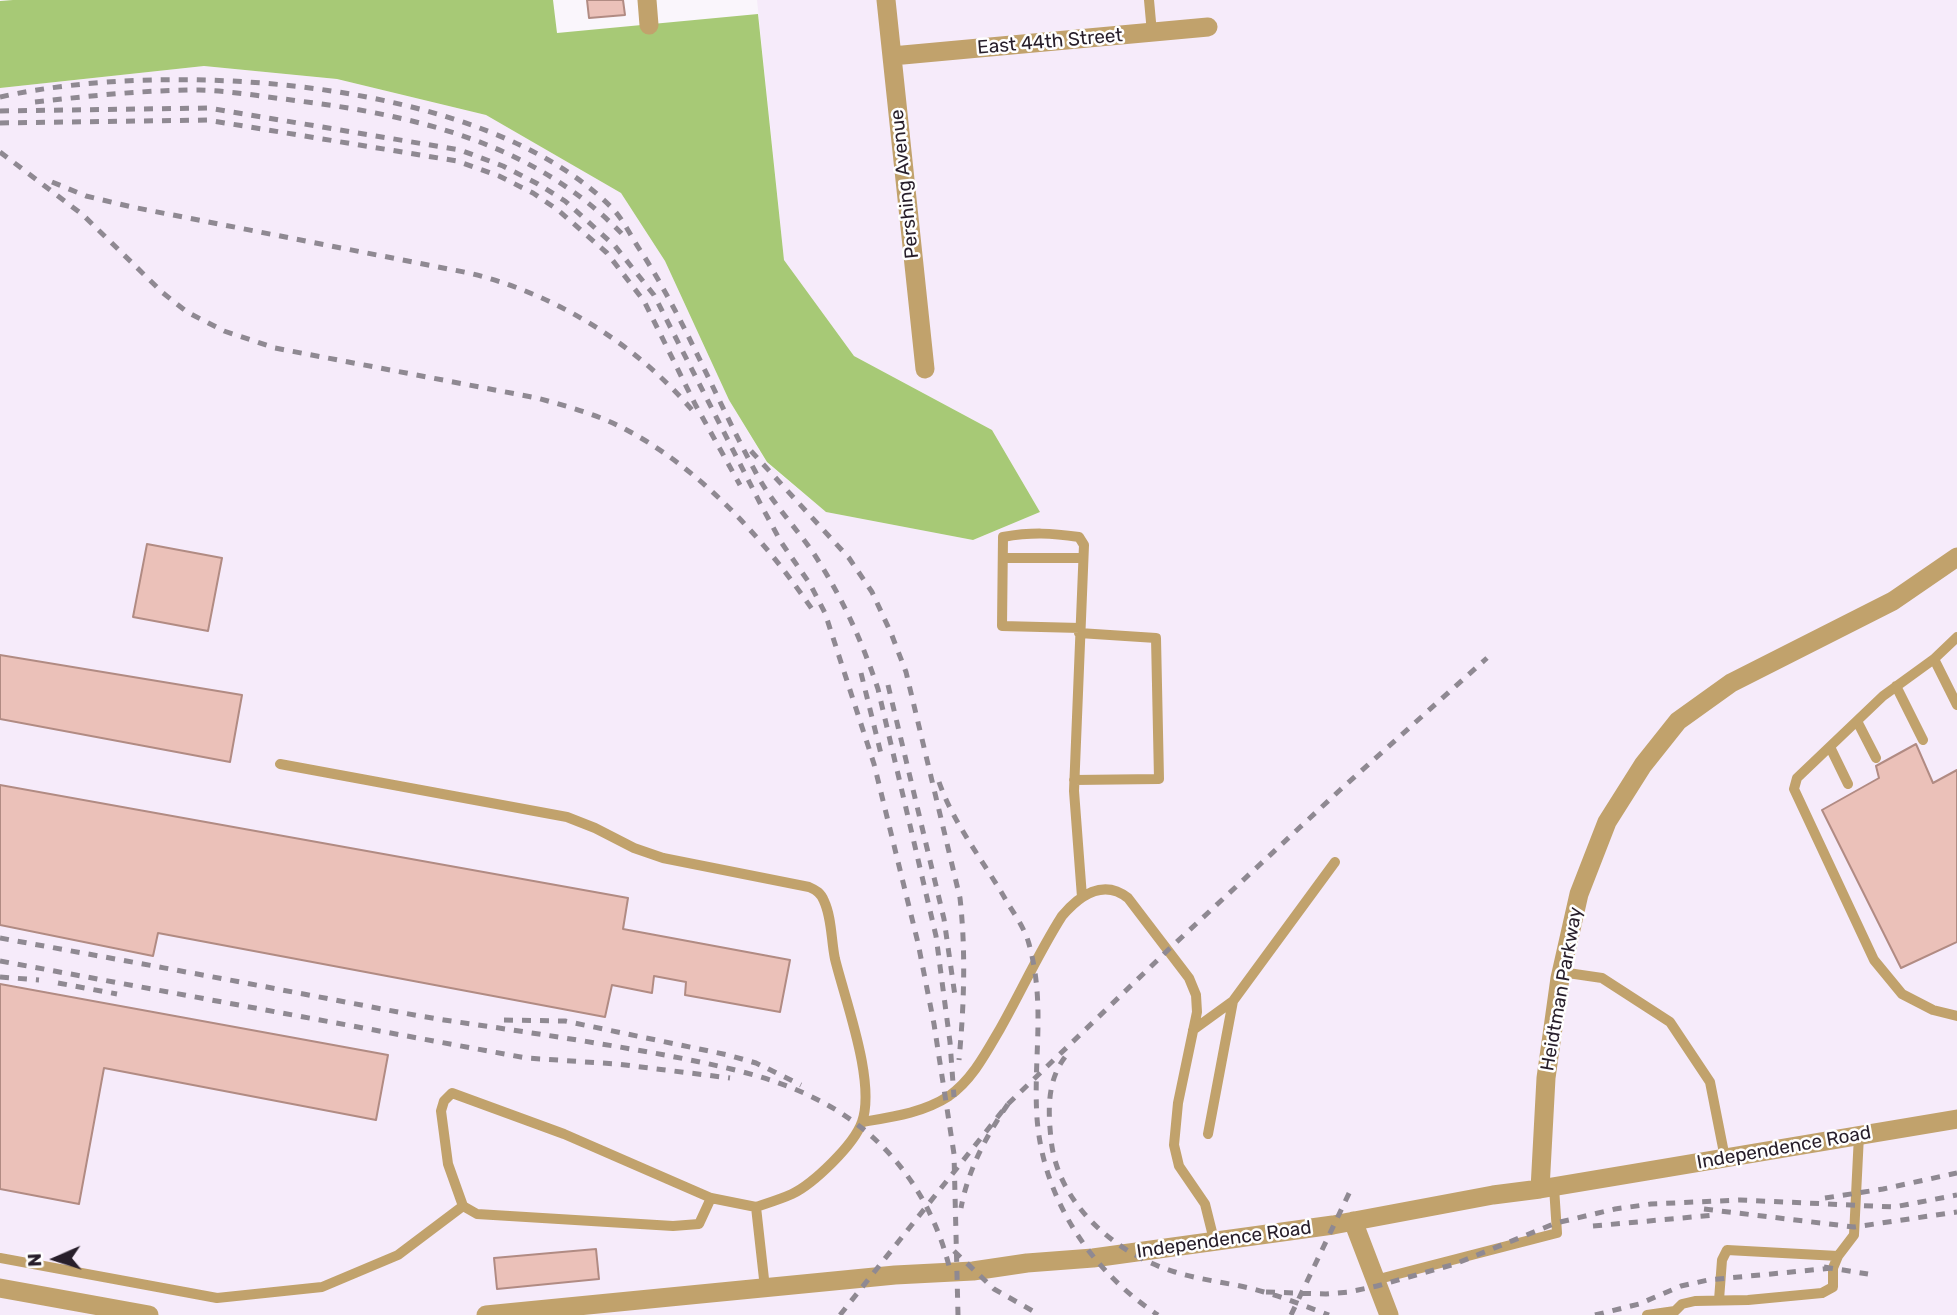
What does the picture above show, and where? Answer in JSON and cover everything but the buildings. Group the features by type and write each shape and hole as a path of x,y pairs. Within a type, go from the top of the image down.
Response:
{"street":[{"path":"647,0 649,25"},
{"name":"Pershing Avenue","path":"886,0 925,369"},
{"name":"East 44th Street","path":"892,56 1208,27"},
{"name":"Heidtman Parkway","path":"1547,1188 1546,1078 1561,972 1579,894 1607,822 1643,765 1678,721 1731,683 1894,601 1957,557"},
{"name":"Independence Road","path":"486,1315 1094,1258 1353,1221 1493,1195 1957,1119"},
{"path":"1353,1221 1389,1315"},
{"path":"0,1288 149,1315"}],"lane":[{"path":"1149,0 1152,34"},
{"path":"1074,780 1158,779 1156,638 1080,630 1002,626 1003,537 1031,532 1079,537 1084,545 1083,558 1080,630 1074,780 1082,897"},
{"path":"1003,558 1083,558"},
{"path":"1957,637 1934,659 1895,686 1857,721 1797,778 1794,789 1874,960 1902,994 1933,1010 1957,1016"},
{"path":"1934,659 1957,705"},
{"path":"1895,686 1923,740"},
{"path":"1857,721 1876,758"},
{"path":"1830,747 1848,784"},
{"path":"280,764 547,812 581,822 634,848 663,858 809,887 817,891 826,905 836,962 864,1079 866,1108 853,1140 840,1156 794,1193 757,1207 711,1198 564,1134 452,1093 444,1101 441,1111 448,1164 463,1206 477,1214 674,1226 699,1224 711,1198"},
{"path":"1193,1030 1233,1001 1335,862"},
{"path":"862,1122 906,1115 949,1096 964,1083 987,1052 1062,916 1082,897 1102,888 1119,891 1128,898 1194,987 1197,1003 1174,1127 1175,1156 1206,1204 1214,1240"},
{"path":"1561,972 1602,978 1670,1022 1710,1082 1725,1158"},
{"path":"1208,1134 1233,1001"},
{"path":"1647,1315 1675,1311 1682,1304 1695,1301 1822,1293 1833,1287 1833,1269 1838,1256 1848,1246 1854,1234 1859,1135"},
{"path":"1374,1280 1557,1233 1547,1188"},
{"path":"0,1258 217,1297 322,1287 398,1255 463,1206"},
{"path":"757,1207 765,1288"},
{"path":"1719,1300 1722,1260 1727,1250 1838,1256"}],"shaded area":[{"path":"757,0 1957,0 1957,1315 0,1315 0,88 204,66 337,79 486,115 621,193 665,261 729,400 767,463 826,512 973,540 1040,512 992,430 854,356 784,260"}],"green space":[{"path":"553,0 557,33 758,14 784,260 854,356 992,430 1040,512 973,540 826,512 767,462 729,400 665,261 621,193 486,115 337,79 204,66 0,88 0,1"}],"railway":[{"path":"0,97 70,86 149,80 234,81 321,90 407,106 486,130 556,164 612,208 673,306 761,482 834,586 865,654 878,689 936,936 950,1042 954,1097"},
{"path":"35,102 137,92 199,90 344,107 389,116 432,126 516,157 591,205 625,237"},
{"path":"0,111 208,108 460,150 503,166 565,201 615,246 654,295 761,505 825,613 874,764 918,943 934,1024 954,1154 958,1315"},
{"path":"0,123 207,120 457,161 499,176 533,193 558,210 607,253 644,301 695,404 740,485"},
{"path":"0,152 83,215 163,293 187,312 224,331 275,348 537,398 592,414 623,428 680,464 731,510 776,561 816,615"},
{"path":"52,182 86,196 132,207 469,273 531,293 561,307 619,342 645,363 692,410"},
{"path":"751,451 849,558 872,592 906,672 960,898 964,979 959,1060"},
{"path":"1008,1104 1168,950 1487,658"},
{"path":"861,673 882,758"},
{"path":"888,685 944,919 955,996"},
{"path":"939,782 970,844 1020,922 1029,944 1038,1010 1037,1118 1041,1148 1060,1204 1092,1255 1112,1277 1158,1315"},
{"path":"0,938 426,1017 670,1056 758,1076 808,1095 835,1109 880,1144 900,1166 930,1214 950,1270"},
{"path":"0,961 526,1058 617,1064 730,1078"},
{"path":"0,977 39,980"},
{"path":"58,983 117,994"},
{"path":"504,1020 565,1021 728,1055 756,1063 801,1085"},
{"path":"1065,1057 1052,1086 1049,1107 1051,1139 1064,1184 1093,1223 1131,1253 1153,1264 1186,1275 1272,1294 1329,1315"},
{"path":"840,1315 1008,1104 979,1154 968,1180 961,1208"},
{"path":"1825,1198 1957,1173"},
{"path":"1291,1315 1353,1185"},
{"path":"1266,1292 1326,1294 1377,1286 1455,1264 1556,1223 1615,1209 1651,1204 1740,1200 1894,1207 1957,1195"},
{"path":"1704,1209 1854,1227 1957,1212"},
{"path":"1593,1226 1715,1215"},
{"path":"954,1251 994,1289 1040,1315"},
{"path":"1824,1267 1868,1274"},
{"path":"1595,1315 1639,1304 1681,1286 1708,1280 1833,1268"}]}
